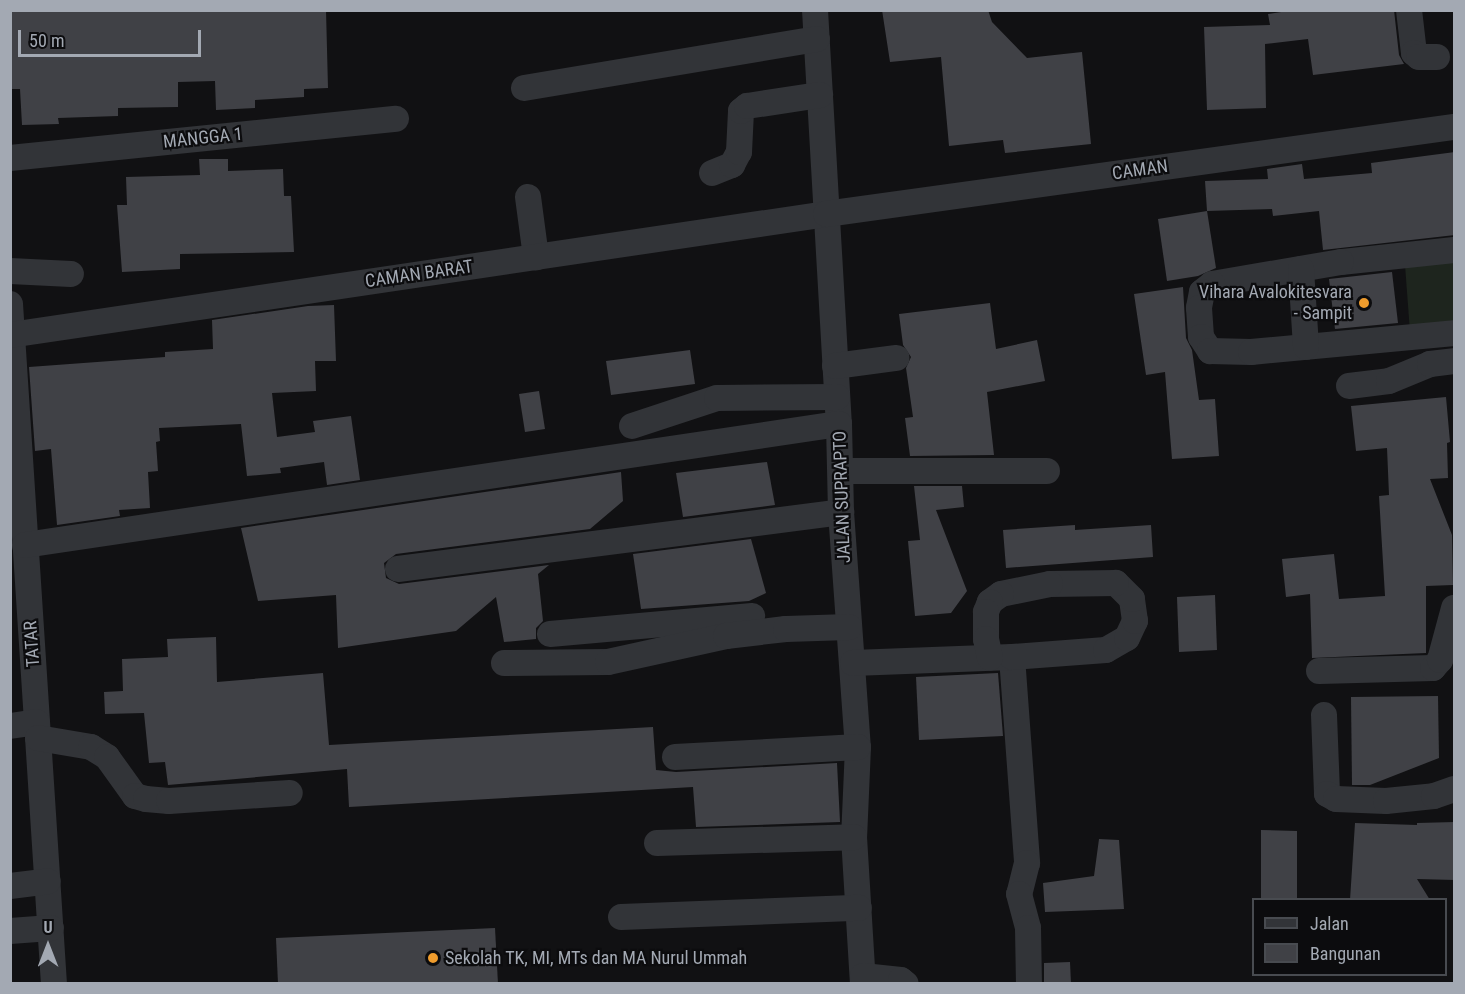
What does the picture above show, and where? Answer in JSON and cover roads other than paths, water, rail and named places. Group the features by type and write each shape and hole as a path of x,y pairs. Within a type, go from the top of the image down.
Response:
{"street":[{"name":"JALAN SUPRAPTO","path":"815,10 839,424 841,512 858,747 854,837 863,980"},
{"path":"1409,10 1414,53 1419,57 1446,56"},
{"path":"524,88 817,39"},
{"path":"712,173 732,165 739,152 741,111 747,106 820,95"},
{"name":"MANGGA 1","path":"10,158 396,119"},
{"name":"CAMAN","path":"826,214 1455,127"},
{"path":"528,197 536,257"},
{"name":"CAMAN BARAT","path":"12,335 826,214"},
{"path":"1455,250 1301,269 1212,284 1202,292 1200,327 1201,337 1210,351 1251,352 1455,333"},
{"path":"1301,269 1306,347"},
{"path":"10,271 71,274"},
{"name":"TATAR","path":"10,304 15,440 25,545 54,984"},
{"path":"835,366 896,358"},
{"path":"1349,387 1389,381 1430,364 1455,361"},
{"path":"632,426 717,398 837,397"},
{"path":"25,545 839,424"},
{"path":"841,471 1047,471"},
{"path":"398,569 841,512"},
{"path":"853,663 1001,657 1106,650 1121,644 1127,638 1135,621 1132,599 1116,583 1050,585 1001,594 990,602 986,612 986,639 1001,657 1027,863 1019,894 1028,928 1029,984"},
{"path":"1319,670 1433,668 1440,660 1455,608"},
{"path":"550,634 848,617"},
{"path":"504,663 608,662 726,636 848,617"},
{"path":"1324,715 1327,794 1336,799 1386,801 1434,796 1455,789"},
{"path":"10,726 38,730 91,747 106,758 135,796 146,799 169,801 290,793"},
{"path":"675,758 858,747"},
{"path":"657,843 854,837"},
{"path":"10,886 48,881"},
{"path":"621,917 859,908"},
{"path":"10,931 51,928"},
{"path":"863,980 901,980 906,984"}],"place":[{"name":"Vihara Avalokitesvara - Sampit","path":"1364,303"},
{"name":"Sekolah TK, MI, MTs dan MA Nurul Ummah","path":"433,958"}]}
